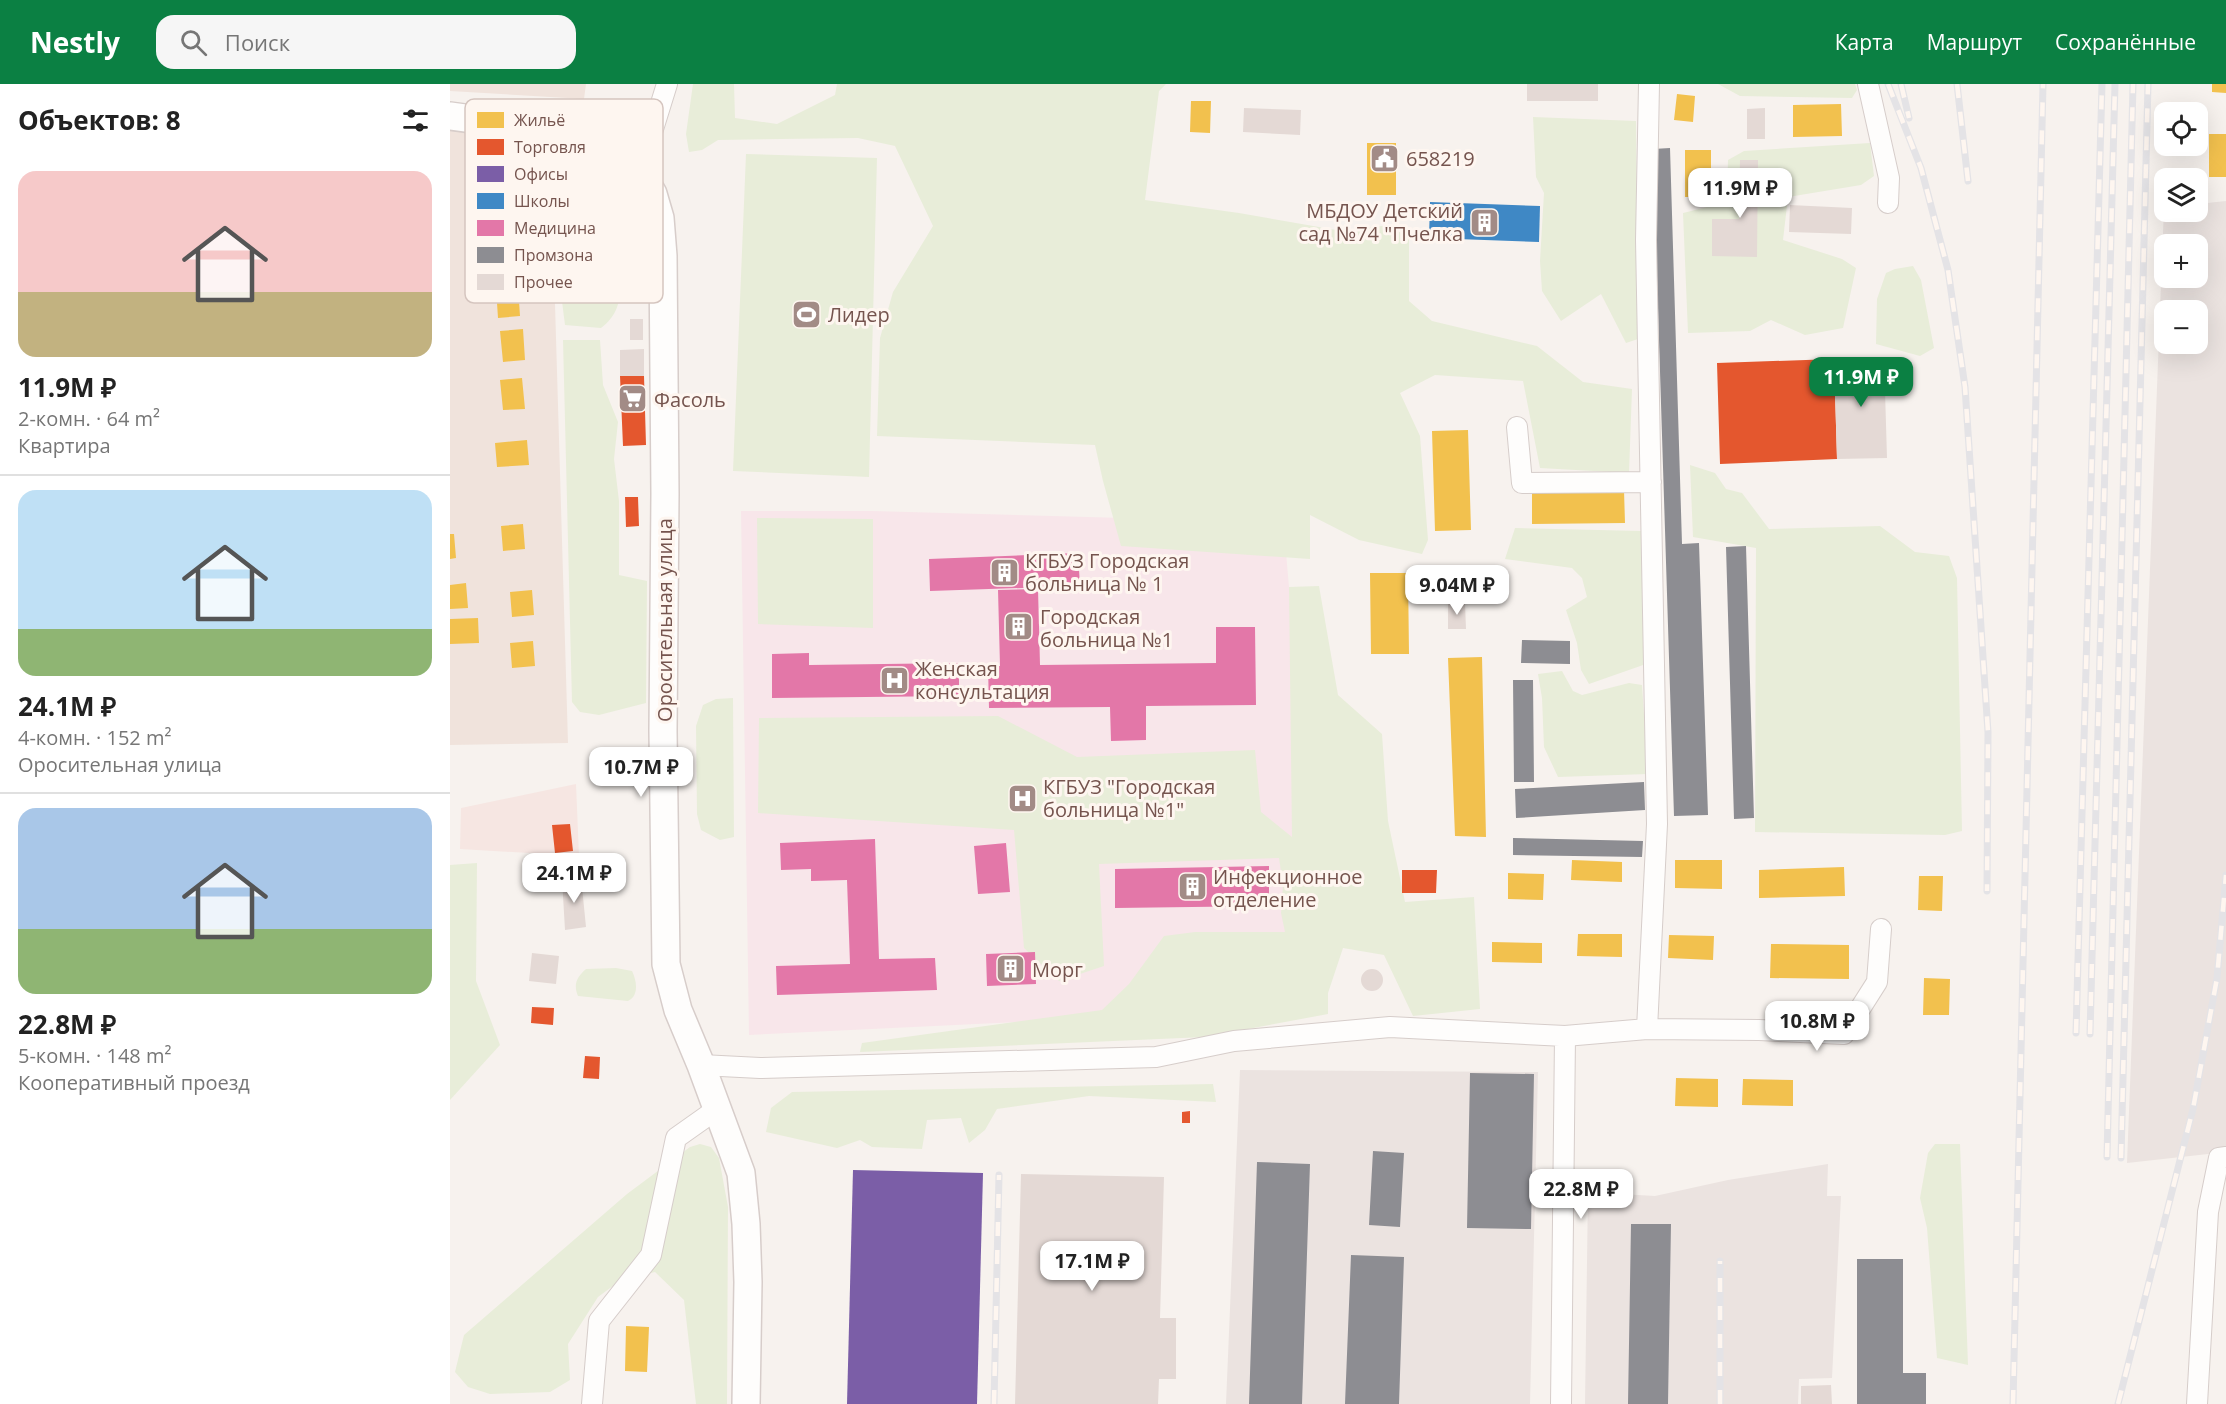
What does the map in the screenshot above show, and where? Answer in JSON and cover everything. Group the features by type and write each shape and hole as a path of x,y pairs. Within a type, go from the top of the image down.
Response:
{"main road":[{"path":"450,116 465,118"},
{"name":"Оросительная улица","path":"663,256 665,506 663,741 666,964 678,1010 741,1173 748,1282 746,1404"}],"street":[{"path":"662,99 667,84"},
{"path":"1647,1029 1657,824 1646,240 1649,84"},
{"path":"1868,84 1889,178 1888,203"},
{"path":"1517,427 1522,483 1651,482"},
{"path":"700,1065 760,1068 1156,1057 1234,1041 1390,1027 1565,1036 1647,1029 1760,1030 1844,1034 1876,982 1881,928"},
{"path":"1561,1404 1565,1036"},
{"path":"591,1404 599,1321 651,1255 676,1138 717,1109"},
{"path":"2197,1404 2208,1212 2222,1157"}],"shaded area":[{"path":"450,84 586,84 584,99 450,91"},
{"path":"450,126 465,127 465,303 555,303 568,743 450,745"},
{"path":"2226,201 2226,1152 2127,1163 2158,354 2208,354 2208,300 2160,300 2161,288 2208,288 2208,234 2163,234 2163,222 2208,222 2208,203"},
{"name":"КГБУЗ \"Городская больница №1\"","path":"741,511 872,511 1124,518 1284,530 1289,587 1310,1008 749,1035"},
{"path":"576,784 579,856 460,849 461,808"},
{"path":"1240,1070 1538,1072 1530,1404 1226,1404"},
{"path":"1828,1164 1827,1196 1841,1196 1832,1378 1799,1379 1798,1404 1585,1404 1588,1192 1655,1196 1728,1180"}],"green space":[{"path":"693,84 734,84 735,118 777,124 835,95 837,84 1166,84 1159,91 1145,200 1342,231 1390,225 1409,239 1409,301 1432,321 1537,346 1583,382 1632,389 1629,473 1540,468 1523,381 1435,375 1400,393 1420,436 1428,540 1422,554 1359,540 1310,515 1310,559 1121,546 1095,445 877,436 880,338 893,292 933,226 895,146 858,138 718,140 702,150 689,152 686,134"},
{"path":"1718,84 1855,84 1857,90 1852,98 1740,96"},
{"path":"1533,117 1636,121 1638,339 1626,343 1601,294 1561,321 1542,291 1540,261 1544,193 1536,177"},
{"path":"1870,143 1874,176 1861,185 1788,197 1783,240 1842,259 1856,268 1843,328 1805,335 1771,320 1750,331 1688,333 1683,213 1727,202 1728,160 1744,151"},
{"name":"Лидер","path":"746,154 877,158 869,477 733,471"},
{"path":"1913,266 1921,280 1934,348 1920,356 1876,344 1877,299 1886,273"},
{"path":"562,303 619,303 610,320 601,328 565,325"},
{"path":"563,340 600,340 603,385 618,422 614,459 619,501 619,575 647,581 646,703 599,715 580,712 572,702"},
{"path":"1690,465 1715,473 1726,489 1742,493 1769,529 1880,526 1915,552 1949,556 1957,578 1962,831 1945,835 1755,832 1756,548 1693,537"},
{"path":"757,518 873,519 873,628 758,624"},
{"path":"1515,528 1641,531 1646,664 1589,684 1581,670 1577,643 1566,610 1587,597 1582,578 1572,568 1505,559"},
{"path":"1319,586 1338,695 1382,734 1388,821 1405,902 1474,897 1480,1009 1413,1016 1384,955 1343,948 1328,993 1328,1014 1205,1037 860,1052 862,1043 1102,1010 1129,984 1164,936 1195,932 1285,932 1281,913 1283,885 1279,858 1099,864 1104,966 1059,981 1024,948 1014,830 758,813 759,718 998,716 1077,757 1255,750 1261,812 1292,837 1289,587"},
{"path":"1562,671 1573,691 1582,695 1629,683 1642,685 1648,774 1558,777 1544,747 1542,698 1538,674"},
{"path":"733,698 734,837 720,840 701,830 697,814 696,726 703,705 716,699"},
{"path":"477,863 476,981 500,1045 450,1100 450,865"},
{"path":"616,968 632,971 636,988 632,999 628,1001 578,996 577,981 586,969"},
{"path":"1213,1084 1216,1102 1089,1096 997,1109 985,1130 969,1143 961,1118 927,1120 922,1149 872,1147 860,1140 837,1148 766,1132 771,1108 792,1092"},
{"path":"700,1144 711,1147 719,1158 728,1207 727,1404 696,1404 684,1300 655,1272 621,1280 598,1297 568,1344 570,1380 550,1392 490,1394 468,1387 455,1372 464,1335 627,1194 690,1147"},
{"path":"1935,1144 1960,1144 1968,1365 1937,1358 1927,1228 1920,1198 1928,1153"}],"building: Жильё":[{"path":"2212,84 2226,84 2226,93 2212,92"},
{"path":"1677,94 1695,96 1693,122 1674,120"},
{"path":"1191,101 1211,101 1210,133 1190,132"},
{"path":"1841,104 1842,136 1793,137 1793,105"},
{"path":"2209,134 2226,134 2226,177 2209,177"},
{"path":"1367,143 1396,143 1396,195 1367,195"},
{"path":"1685,150 1711,150 1711,197 1685,197"},
{"path":"497,303 519,303 520,316 498,318"},
{"path":"523,329 525,360 503,362 500,331"},
{"path":"522,378 525,409 503,410 500,380"},
{"path":"1468,430 1471,530 1435,531 1432,431"},
{"path":"527,440 529,465 497,467 495,443"},
{"path":"1624,490 1625,523 1532,524 1532,491"},
{"path":"523,524 525,549 503,551 501,526"},
{"path":"450,534 454,534 456,558 450,559"},
{"path":"1370,573 1408,573 1409,654 1371,654"},
{"path":"466,583 468,608 450,609 450,585"},
{"path":"532,590 534,615 512,617 510,592"},
{"path":"478,618 479,643 450,644 450,619"},
{"path":"533,641 535,666 512,668 510,643"},
{"path":"1482,657 1486,837 1455,836 1448,658"},
{"path":"1572,860 1622,862 1622,882 1571,880"},
{"path":"1675,860 1722,860 1722,889 1675,888"},
{"path":"1844,867 1845,896 1759,898 1759,870"},
{"path":"1508,873 1544,874 1543,900 1508,899"},
{"path":"1919,876 1943,876 1942,911 1918,910"},
{"path":"1578,934 1622,934 1622,957 1577,956"},
{"path":"1669,935 1714,936 1713,960 1668,958"},
{"path":"1492,942 1542,943 1542,963 1492,962"},
{"path":"1771,944 1849,945 1849,979 1770,978"},
{"path":"1924,978 1950,979 1949,1015 1923,1015"},
{"path":"1676,1078 1718,1079 1718,1107 1675,1106"},
{"path":"1743,1079 1793,1080 1793,1106 1742,1105"},
{"path":"626,1326 649,1327 647,1372 625,1371"}],"building: Торговля":[{"path":"1834,359 1837,459 1720,464 1717,363"},
{"name":"Фасоль","path":"620,376 644,376 646,445 623,446"},
{"path":"625,497 638,497 639,526 626,527"},
{"path":"570,824 573,851 555,853 552,825"},
{"path":"1402,870 1437,870 1436,893 1402,893"},
{"path":"532,1007 554,1008 553,1025 531,1023"},
{"path":"585,1056 600,1057 599,1079 583,1078"},
{"path":"1190,1111 1190,1123 1182,1123 1182,1112"}],"building: Офисы":[{"path":"853,1170 983,1173 977,1404 847,1404"}],"building: Школы":[{"name":"МБДОУ Детский сад №74 \"Пчелка","path":"1430,202 1540,206 1539,242 1429,238"}],"building: Медицина":[{"name":"КГБУЗ Городская больница № 1","path":"1078,553 1080,586 930,591 929,559"},
{"path":"1038,589 1040,665 1216,663 1216,627 1255,627 1256,705 1146,706 1146,740 1111,741 1110,707 989,708 988,666 1000,666 998,590"},
{"path":"809,653 809,665 959,663 959,696 772,698 772,654"},
{"path":"875,839 879,959 935,958 937,990 777,995 776,966 850,964 847,880 811,881 811,869 781,870 780,843"},
{"path":"1006,843 1010,892 978,894 974,846"},
{"name":"Инфекционное отделение","path":"1269,866 1269,906 1115,908 1115,869"},
{"name":"Морг","path":"1035,952 1036,984 987,986 986,954"}],"building: Промзона":[{"path":"1670,148 1682,544 1699,543 1708,815 1674,816 1653,149"},
{"path":"1746,546 1754,818 1734,819 1726,547"},
{"path":"1522,640 1570,641 1570,664 1521,663"},
{"path":"1513,680 1533,680 1534,782 1514,782"},
{"path":"1644,782 1645,810 1516,818 1515,789"},
{"path":"1513,838 1643,841 1642,857 1513,855"},
{"path":"1470,1073 1534,1074 1531,1229 1467,1228"},
{"path":"1373,1151 1404,1153 1400,1227 1369,1225"},
{"path":"1257,1162 1310,1164 1302,1404 1249,1404"},
{"path":"1631,1224 1671,1224 1668,1404 1628,1404"},
{"path":"1351,1255 1404,1257 1399,1404 1345,1404"},
{"path":"1857,1259 1903,1259 1903,1373 1926,1373 1926,1404 1857,1404"}],"building: Прочее":[{"path":"1527,84 1598,84 1598,101 1527,101"},
{"path":"1244,108 1301,110 1300,135 1243,132"},
{"path":"1765,108 1765,139 1747,139 1747,109"},
{"path":"1740,160 1758,160 1757,257 1712,256 1712,219 1739,219"},
{"path":"1790,205 1852,208 1851,234 1789,232"},
{"path":"630,319 643,319 643,340 630,340"},
{"path":"644,349 644,376 620,376 620,350"},
{"path":"1884,357 1887,458 1837,459 1834,359"},
{"path":"1448,603 1465,603 1466,629 1448,629"},
{"path":"581,877 586,927 565,930 562,879"},
{"path":"532,953 559,956 556,984 529,981"},
{"path":"1372,969 1380,972 1383,980 1380,988 1372,991 1364,988 1361,980 1364,972"},
{"path":"1021,1174 1164,1177 1160,1318 1176,1318 1176,1379 1159,1379 1158,1404 1015,1404"},
{"path":"1831,1385 1832,1404 1801,1404 1801,1386"}],"railway":[{"path":"1888,84 1921,168 1948,270 1965,387 1988,732 1987,891"},
{"path":"1901,84 1909,118"},
{"path":"1957,84 1968,181"},
{"path":"2013,1404 2043,84"},
{"path":"2076,1033 2102,84"},
{"path":"2090,1034 2115,84"},
{"path":"2107,1157 2133,84"},
{"path":"2121,1158 2148,84"},
{"path":"2118,1404 2193,1109 2217,978 2226,875"},
{"path":"994,1404 999,1175"},
{"path":"1720,1261 1720,1404"}],"place":[{"name":"658219","path":"1385,158"},
{"name":"МБДОУ Детский сад №74 \"Пчелка","path":"1484,222"},
{"name":"Лидер","path":"807,314"},
{"name":"Фасоль","path":"633,399"},
{"name":"КГБУЗ Городская больница № 1","path":"1004,572"},
{"name":"Городская больница №1","path":"1019,627"},
{"name":"Женская консультация","path":"894,680"},
{"name":"КГБУЗ \"Городская больница №1\"","path":"1022,798"},
{"name":"Инфекционное отделение","path":"1192,887"},
{"name":"Морг","path":"1011,969"}]}
